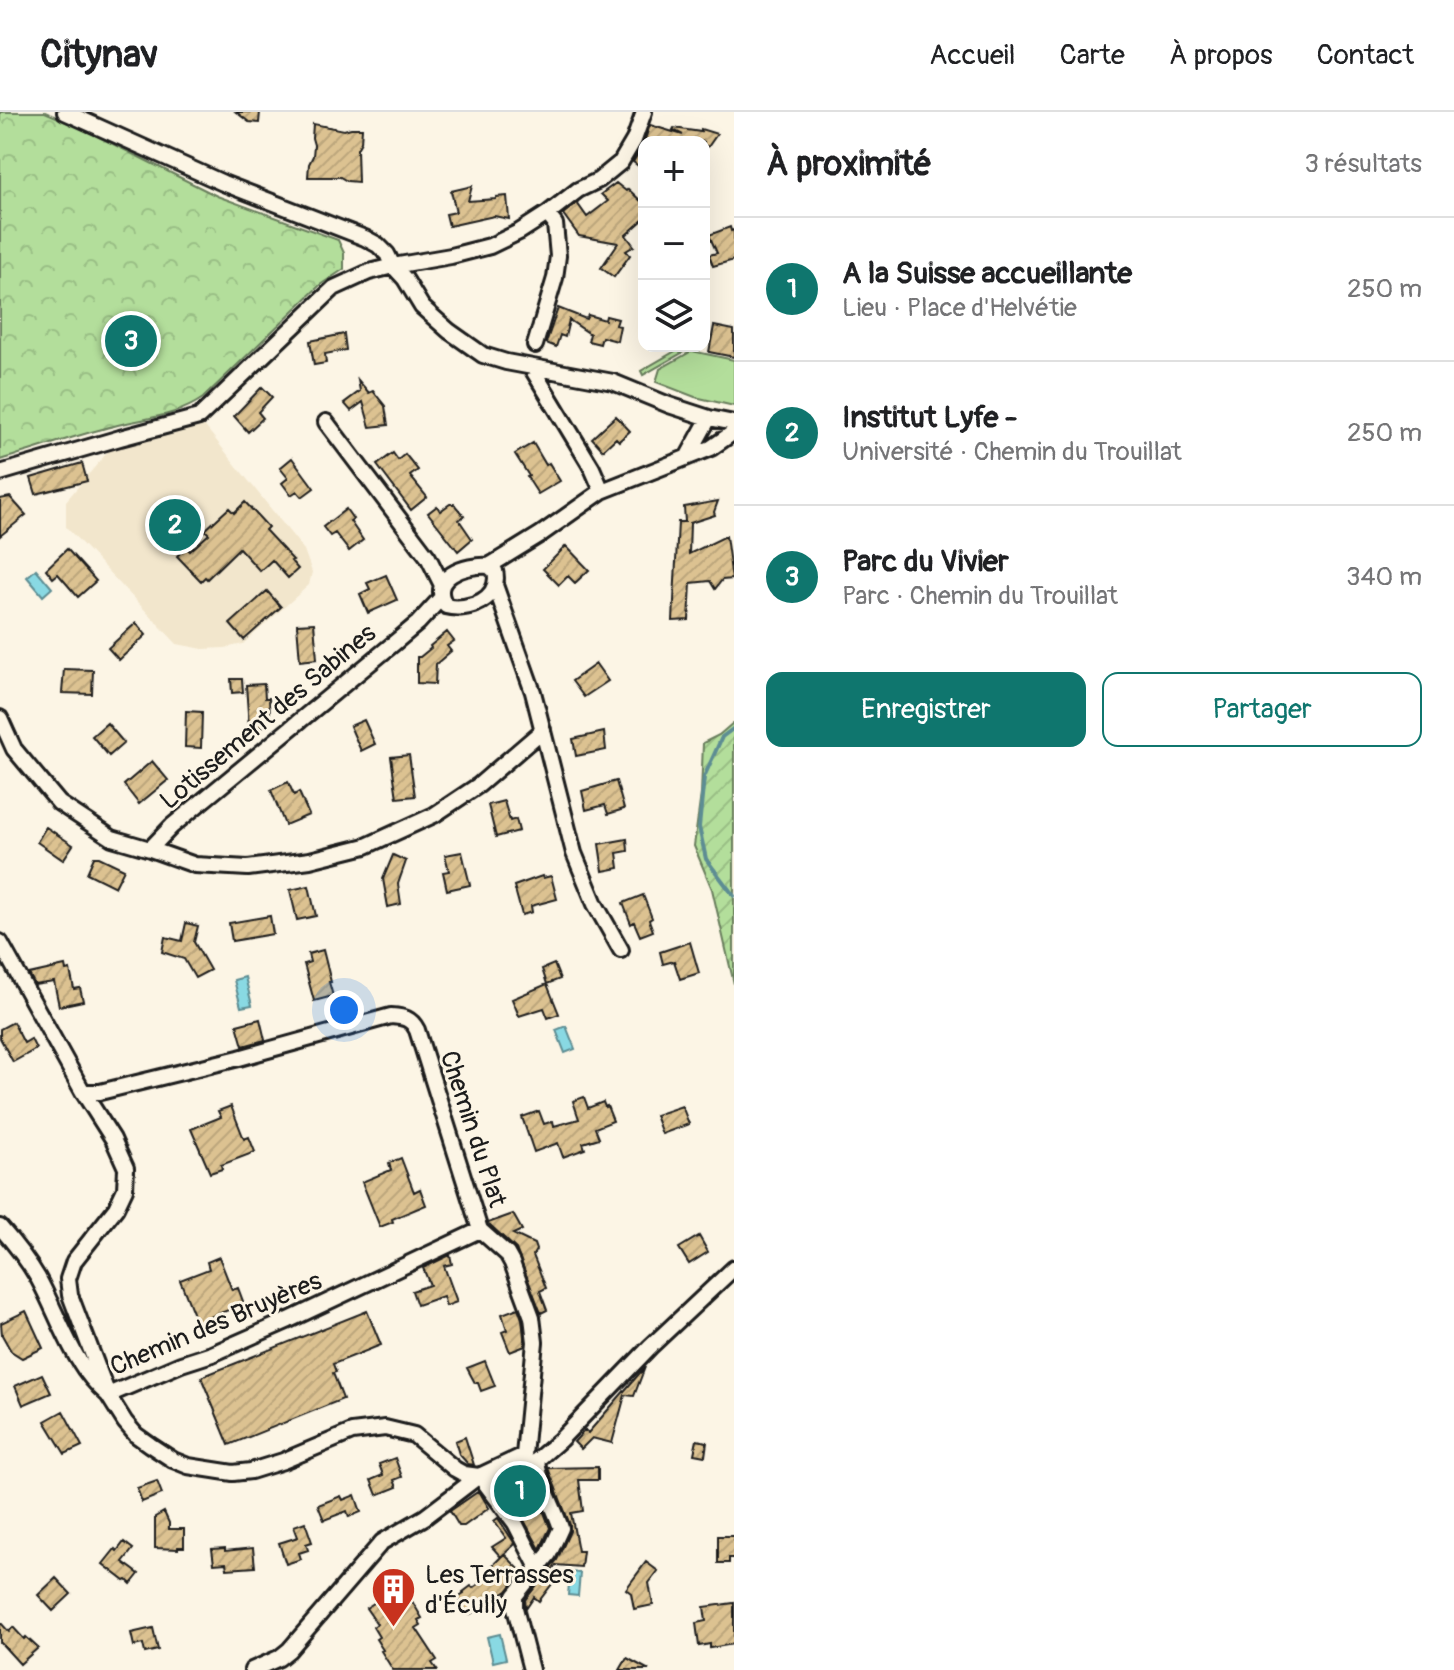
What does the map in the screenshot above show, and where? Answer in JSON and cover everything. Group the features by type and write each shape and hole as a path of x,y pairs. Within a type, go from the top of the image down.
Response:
{"street":[{"path":"65,112 223,183 378,245 422,307 465,344 483,355 613,382 669,405 734,423"},
{"path":"0,473 199,417 334,288 369,272 490,246 519,232 578,190 599,180 621,162 634,140 644,112"},
{"path":"535,345 555,278 558,256 555,224 547,214"},
{"path":"531,367 592,468 602,491"},
{"path":"688,456 709,418"},
{"path":"326,422 428,557 443,596 456,608 478,604 488,596 494,577 532,539 602,491 711,448 734,432"},
{"path":"428,557 457,571 481,566 494,577 533,692 574,853 595,904 621,950"},
{"name":"Lotissement des Sabines","path":"150,849 172,826 418,623 443,596 448,577 457,571"},
{"path":"478,604 495,614 511,633"},
{"name":"Lotissement des Sabines","path":"0,718 14,749 59,803 112,838 195,865 248,868 310,860 366,846 434,815 479,785 543,730"},
{"path":"0,942 83,1092 113,1139 126,1168 125,1189 116,1208 74,1261 68,1279 70,1295 108,1395 136,1435 173,1460 188,1466 225,1472 251,1471 363,1429 385,1428 414,1435 455,1469 482,1480 515,1523 537,1566"},
{"name":"Chemin du Plat","path":"83,1092 100,1092 239,1058 391,1016 403,1016 413,1023 480,1230 512,1263 532,1317 535,1342 530,1458"},
{"name":"Chemin des Bruyères","path":"0,1227 27,1259 39,1279 82,1367 108,1395 289,1320 480,1230"},
{"path":"252,1670 289,1650 382,1542 482,1480 514,1473 530,1458 560,1440 650,1347 734,1268"},
{"path":"530,1458 548,1492 561,1528 549,1554 515,1596 515,1608 531,1670"}],"shaded area":[{"path":"203,424 304,550 312,572 309,585 243,644 225,648 203,649 177,644 66,527 66,501 111,448"}],"green space":[{"path":"0,112 45,112 217,196 338,240 344,253 344,269 320,285 203,398 193,404 171,413 100,430 0,460"},
{"path":"674,352 683,352 643,375 641,371"},
{"path":"690,352 734,360 734,406 695,397 656,382 660,369"},
{"path":"733,723 734,984 712,889 694,846 701,794 703,743"},
{"path":"522,1473 534,1477 542,1495 530,1501 518,1521 504,1499 502,1483"}],"water":[{"path":"36,569 52,588 43,596 27,577"},
{"path":"245,977 252,1005 241,1007 234,980"},
{"path":"566,1026 575,1049 565,1053 556,1030"},
{"path":"570,1572 580,1573 578,1596 568,1595"},
{"path":"500,1634 506,1659 493,1662 487,1637"}],"building":[{"path":"236,112 260,112 259,123 249,122"},
{"path":"313,124 344,130 362,128 357,149 358,182 340,177 308,177 313,156"},
{"path":"650,125 683,135 674,128 701,132 701,129 717,134 710,144 710,136 646,136"},
{"path":"616,183 638,198 638,224 626,235 634,246 626,251 630,255 614,277 601,268 618,243 579,236 563,214 577,203 587,217 608,201 601,194"},
{"path":"472,186 468,201 507,196 509,219 494,216 449,226 446,214 456,212 451,191"},
{"path":"730,227 731,231 734,230 734,260 713,266 710,255 717,253 710,235"},
{"path":"558,308 586,319 588,315 605,320 606,316 618,319 617,341 602,337 600,344 588,341 590,334 569,320 565,337 560,335 556,347 546,343"},
{"path":"714,326 734,330 734,357 709,352"},
{"path":"344,334 346,350 325,354 326,363 314,365 310,341"},
{"path":"358,380 369,393 373,391 385,406 388,425 370,427 363,402 351,411 344,403 360,391"},
{"path":"262,387 272,397 258,412 263,418 248,432 234,416"},
{"path":"616,416 630,431 603,450 592,438"},
{"path":"533,443 560,481 538,494 515,454"},
{"path":"393,453 398,460 405,454 418,470 410,476 427,497 411,510 377,465"},
{"path":"292,458 314,488 302,497 297,491 291,495 282,483 288,478 280,468"},
{"path":"82,463 87,481 36,494 31,478"},
{"path":"10,497 26,515 0,536 0,499"},
{"path":"718,501 715,515 690,523 689,554 726,536 732,579 722,580 715,589 710,581 691,583 689,620 673,621 678,522 685,522 684,507"},
{"path":"245,502 268,527 265,530 298,569 288,578 272,560 260,571 239,548 207,579 205,577 201,581 177,556 186,547 190,551 209,534 205,530 229,508 234,513"},
{"path":"454,504 464,516 459,520 472,539 458,551 428,513 437,506 440,511"},
{"path":"346,509 363,540 349,551 335,533 330,536 323,527"},
{"path":"566,546 589,570 575,583 568,576 559,585 543,569"},
{"path":"67,549 96,581 78,597 58,574 53,578 46,569"},
{"path":"386,575 397,600 368,613 360,594 370,589 367,583"},
{"path":"267,591 281,607 244,640 230,624"},
{"path":"136,623 146,635 119,660 108,648"},
{"path":"314,623 317,659 300,661 297,624"},
{"path":"447,632 454,641 447,646 451,651 436,664 435,684 417,683 417,657"},
{"path":"596,664 608,681 584,697 572,681"},
{"path":"64,669 93,670 92,694 62,693"},
{"path":"231,679 242,679 243,692 232,693"},
{"path":"264,684 265,698 269,698 270,718 266,718 266,726 249,727 246,685"},
{"path":"186,711 202,712 201,748 185,747"},
{"path":"364,720 375,744 361,751 350,726"},
{"path":"107,723 124,743 109,756 92,736"},
{"path":"604,732 606,750 576,756 573,739"},
{"path":"409,755 415,796 397,798 391,757"},
{"path":"152,761 168,780 139,804 124,785"},
{"path":"616,781 624,809 608,814 605,805 586,810 582,791"},
{"path":"288,782 294,795 299,792 309,815 285,825 271,790"},
{"path":"504,801 510,821 516,819 519,831 496,837 488,805"},
{"path":"46,827 73,845 63,860 37,842"},
{"path":"627,839 628,851 617,853 619,868 603,871 599,844"},
{"path":"462,852 470,885 447,890 443,872 449,871 445,855"},
{"path":"393,855 406,861 398,884 401,904 388,907 383,879"},
{"path":"94,857 124,869 115,887 87,873"},
{"path":"551,876 557,899 531,906 532,912 522,915 514,886"},
{"path":"309,886 316,916 297,920 290,890"},
{"path":"643,895 652,918 649,920 653,931 640,936 634,922 631,924 623,903"},
{"path":"270,916 273,934 232,941 229,923"},
{"path":"186,923 198,926 194,942 210,970 195,978 184,959 162,952 165,937 182,941"},
{"path":"690,942 699,973 680,979 674,961 663,964 660,952"},
{"path":"323,950 333,996 314,1001 304,964 310,962 308,954"},
{"path":"554,964 560,979 547,984 542,969"},
{"path":"65,966 66,971 70,970 74,989 80,988 83,1001 59,1006 54,982 35,985 29,974"},
{"path":"547,984 559,1014 548,1018 544,1008 519,1016 512,999"},
{"path":"260,1019 265,1040 243,1046 237,1025"},
{"path":"13,1022 24,1043 31,1039 36,1049 13,1062 0,1038 0,1029"},
{"path":"584,1097 588,1108 603,1102 613,1121 595,1128 599,1138 583,1143 585,1149 563,1157 558,1143 534,1152 522,1117 539,1111 544,1124 553,1121 554,1126 579,1119 573,1101"},
{"path":"231,1106 244,1139 249,1137 255,1152 221,1165 222,1169 210,1173 191,1129 221,1117 218,1111"},
{"path":"682,1106 689,1124 662,1134 655,1115"},
{"path":"401,1158 414,1192 420,1189 426,1205 380,1227 362,1182 391,1170 389,1163"},
{"path":"513,1214 522,1230 513,1234 534,1244 536,1250 533,1255 546,1288 540,1291 547,1310 541,1313 516,1249 488,1223"},
{"path":"699,1236 708,1252 689,1264 679,1248"},
{"path":"450,1255 452,1264 444,1266 457,1302 446,1306 443,1296 417,1305 412,1291 430,1285 423,1268"},
{"path":"219,1257 232,1290 238,1288 244,1304 198,1325 180,1280 209,1269 207,1262"},
{"path":"518,1308 525,1346 510,1352 502,1332 507,1330 502,1314"},
{"path":"26,1311 43,1348 22,1358 11,1351 2,1335 1,1323"},
{"path":"367,1311 381,1345 333,1364 336,1372 333,1373 343,1399 229,1445 201,1377"},
{"path":"485,1361 495,1386 481,1391 467,1368"},
{"path":"645,1367 634,1396 625,1395 612,1443 592,1438 581,1449 574,1442 585,1430 588,1433"},
{"path":"42,1374 51,1393 23,1405 15,1386"},
{"path":"63,1411 82,1446 65,1454 45,1421"},
{"path":"465,1437 474,1465 468,1464 459,1454 455,1441"},
{"path":"697,1440 707,1442 705,1456 694,1454"},
{"path":"395,1458 402,1477 394,1480 397,1487 377,1495 371,1480 383,1475 379,1464"},
{"path":"598,1467 598,1480 579,1480 583,1511 571,1513 578,1551 583,1551 581,1567 556,1565 546,1580 552,1584 539,1601 534,1597 526,1609 525,1600 557,1560 570,1531 548,1468"},
{"path":"157,1481 162,1494 142,1502 137,1488"},
{"path":"479,1491 489,1508 464,1526 459,1526 450,1511"},
{"path":"355,1495 361,1512 349,1517 347,1511 324,1520 318,1505 341,1496 343,1500"},
{"path":"538,1497 550,1528 540,1549 521,1515 530,1501"},
{"path":"164,1512 169,1529 184,1529 184,1547 155,1548 155,1517"},
{"path":"498,1518 515,1544 501,1557 492,1547 506,1538 494,1521"},
{"path":"305,1522 312,1542 306,1544 308,1550 299,1553 301,1559 286,1564 279,1543 298,1537 294,1526"},
{"path":"718,1536 734,1536 734,1558 729,1558 729,1563 718,1563"},
{"path":"124,1542 133,1549 123,1562 139,1574 131,1584 103,1564"},
{"path":"225,1548 225,1551 253,1548 255,1567 227,1569 226,1563 214,1564 212,1549"},
{"path":"504,1554 522,1572 507,1591 469,1615 458,1598 471,1586 473,1588 495,1573 491,1567"},
{"path":"646,1562 658,1571 649,1583 653,1605 634,1609 631,1593 626,1589"},
{"path":"56,1578 71,1594 53,1611 38,1595"},
{"name":"Les Terrasses d'Écully","path":"398,1588 401,1594 406,1591 422,1618 418,1620 421,1625 416,1628 437,1660 432,1663 437,1670 393,1670 381,1651 376,1639 379,1637 373,1627 377,1624 366,1608"},
{"path":"734,1603 734,1644 710,1648 710,1644 699,1646 696,1623 706,1621 704,1607"},
{"path":"0,1622 9,1632 13,1627 38,1648 20,1664 0,1642"},
{"path":"153,1628 158,1650 145,1653 143,1644 134,1646 131,1633"},
{"path":"627,1658 649,1670 620,1670"}],"waterway":[{"path":"734,728 722,737 704,777 699,827 706,859 734,896"}],"place":[{"name":"Parc du Vivier","path":"131,341"},
{"name":"Institut Lyfe -","path":"175,525"},
{"name":"A la Suisse accueillante","path":"520,1491"},
{"name":"Les Terrasses d'Écully","path":"394,1629"}]}
